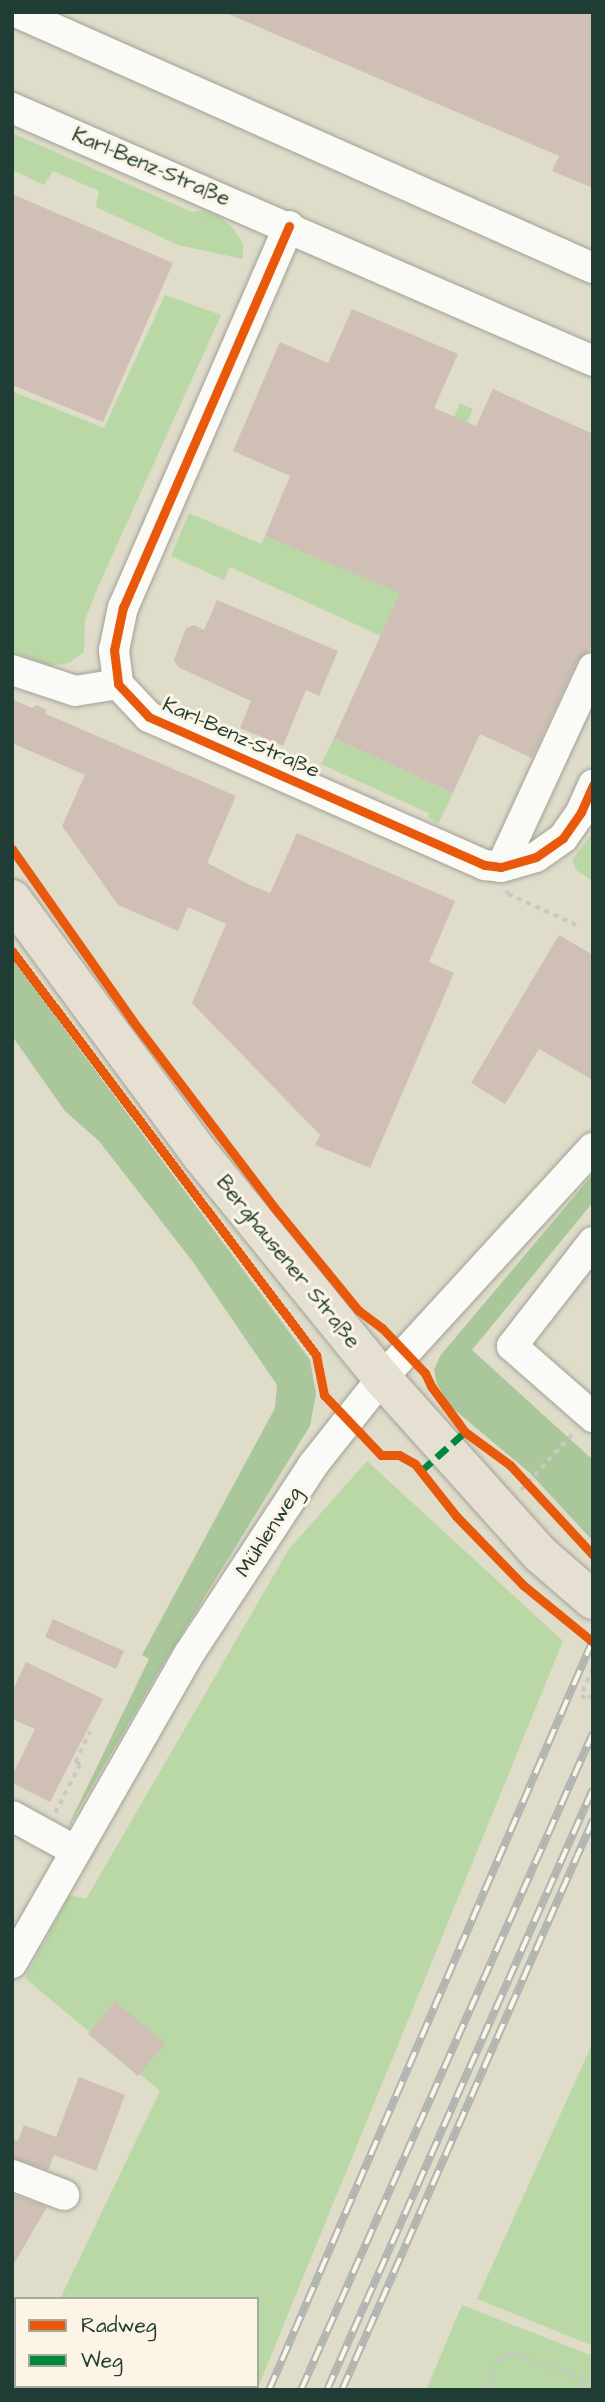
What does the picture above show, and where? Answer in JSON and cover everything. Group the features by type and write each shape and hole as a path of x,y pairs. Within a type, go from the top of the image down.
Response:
{"main road":[{"name":"Berghausener Straße","path":"12,900 200,1154 382,1378 541,1555 593,1600"}],"street":[{"path":"14,13 593,268"},
{"name":"Karl-Benz-Straße","path":"12,108 289,226 593,361"},
{"path":"12,670 75,691 118,684 114,650 123,607 289,226"},
{"path":"501,867 593,668"},
{"name":"Karl-Benz-Straße","path":"118,684 149,717 485,864 501,867"},
{"path":"501,867 536,857 563,838 581,811 593,785"},
{"name":"Mühlenweg","path":"12,1963 189,1654 313,1465 382,1378 593,1148"},
{"path":"591,1415 512,1346 593,1242"},
{"path":"12,1816 76,1851"},
{"path":"12,2175 64,2195"}],"path":[{"path":"501,867 508,894 579,926"},
{"path":"519,1492 591,1415"},
{"path":"593,1669 581,1696 589,1699 593,1689"},
{"path":"44,1833 80,1765 75,1762 90,1731"},
{"path":"484,2390 498,2359 513,2354 593,2382"},
{"path":"577,2390 582,2378"}],"green space":[{"path":"12,133 192,212 203,210 221,218 233,228 243,244 243,259 178,245 96,207 99,191 53,171 44,185 12,170"},
{"path":"165,295 221,315 98,587 85,620 84,652 69,663 50,666 12,651 12,391 104,428"},
{"path":"460,403 473,409 396,579 405,584 381,636 230,567 224,580 171,556 189,513 261,544 265,536 380,584"},
{"path":"334,738 453,793 438,824 429,818 428,813 321,764"},
{"path":"593,832 593,881 576,870 572,860"},
{"path":"12,958 310,1360 316,1394 310,1426 159,1671 65,1833 149,1659 142,1655 275,1408 277,1385 193,1262 99,1141 65,1111 12,1036"},
{"path":"593,1174 593,1202 472,1350 593,1460 593,1541 530,1473 450,1406 437,1384 434,1370 440,1356"},
{"path":"367,1461 563,1641 259,2385 259,2297 61,2297 160,2091 25,1978 70,1895 86,1899 289,1549"},
{"path":"593,2042 593,2346 477,2299"},
{"path":"462,2305 593,2356 593,2390 426,2390"},
{"path":"12,2310 14,2388 258,2388 12,2390"}],"building":[{"path":"224,12 593,12 593,188 552,171 559,156"},
{"path":"12,194 173,263 103,422 12,385"},
{"path":"352,309 458,354 434,408 476,426 493,389 593,434 593,643 589,651 577,661 532,758 480,734 453,793 334,738 400,593 265,536 290,476 233,451 280,342 328,363"},
{"path":"217,600 338,651 319,696 306,690 283,746 240,728 251,701 178,667 174,660 186,628 194,625 204,630"},
{"path":"12,699 32,708 37,705 46,710 46,714 236,796 207,863 250,885 270,893 297,833 455,901 429,962 454,973 370,1168 315,1145 320,1135 192,1003 226,924 188,907 178,931 118,905 62,826 85,775 12,743"},
{"path":"559,935 593,955 593,1080 539,1049 505,1104 471,1083"},
{"path":"53,1619 124,1651 116,1669 45,1637"},
{"path":"26,1662 103,1699 50,1802 12,1783 12,1776 35,1729 12,1719 12,1692"},
{"path":"115,2001 165,2043 138,2076 88,2034"},
{"path":"79,2077 125,2095 96,2171 54,2155 48,2170 12,2158 12,2139 18,2141 24,2125 56,2137"},
{"path":"12,2194 47,2207 12,2267"}],"railway":[{"path":"269,2390 593,1640"},
{"path":"301,2390 593,1733"},
{"path":"327,2390 593,1789"},
{"path":"342,2390 593,1820"}],"marked path":[{"path":"421,1471 465,1432"}],"cycle path":[{"path":"289,226 123,607 114,650 118,684 149,717 485,865 501,867 536,857 563,838 581,812 593,785"},
{"path":"12,849 132,1020 278,1212 358,1310 382,1328 425,1373 431,1386 465,1432 510,1465 593,1555"},
{"path":"12,951 316,1355 324,1395 381,1455 399,1455 415,1464 456,1516 523,1585 593,1642"}]}
